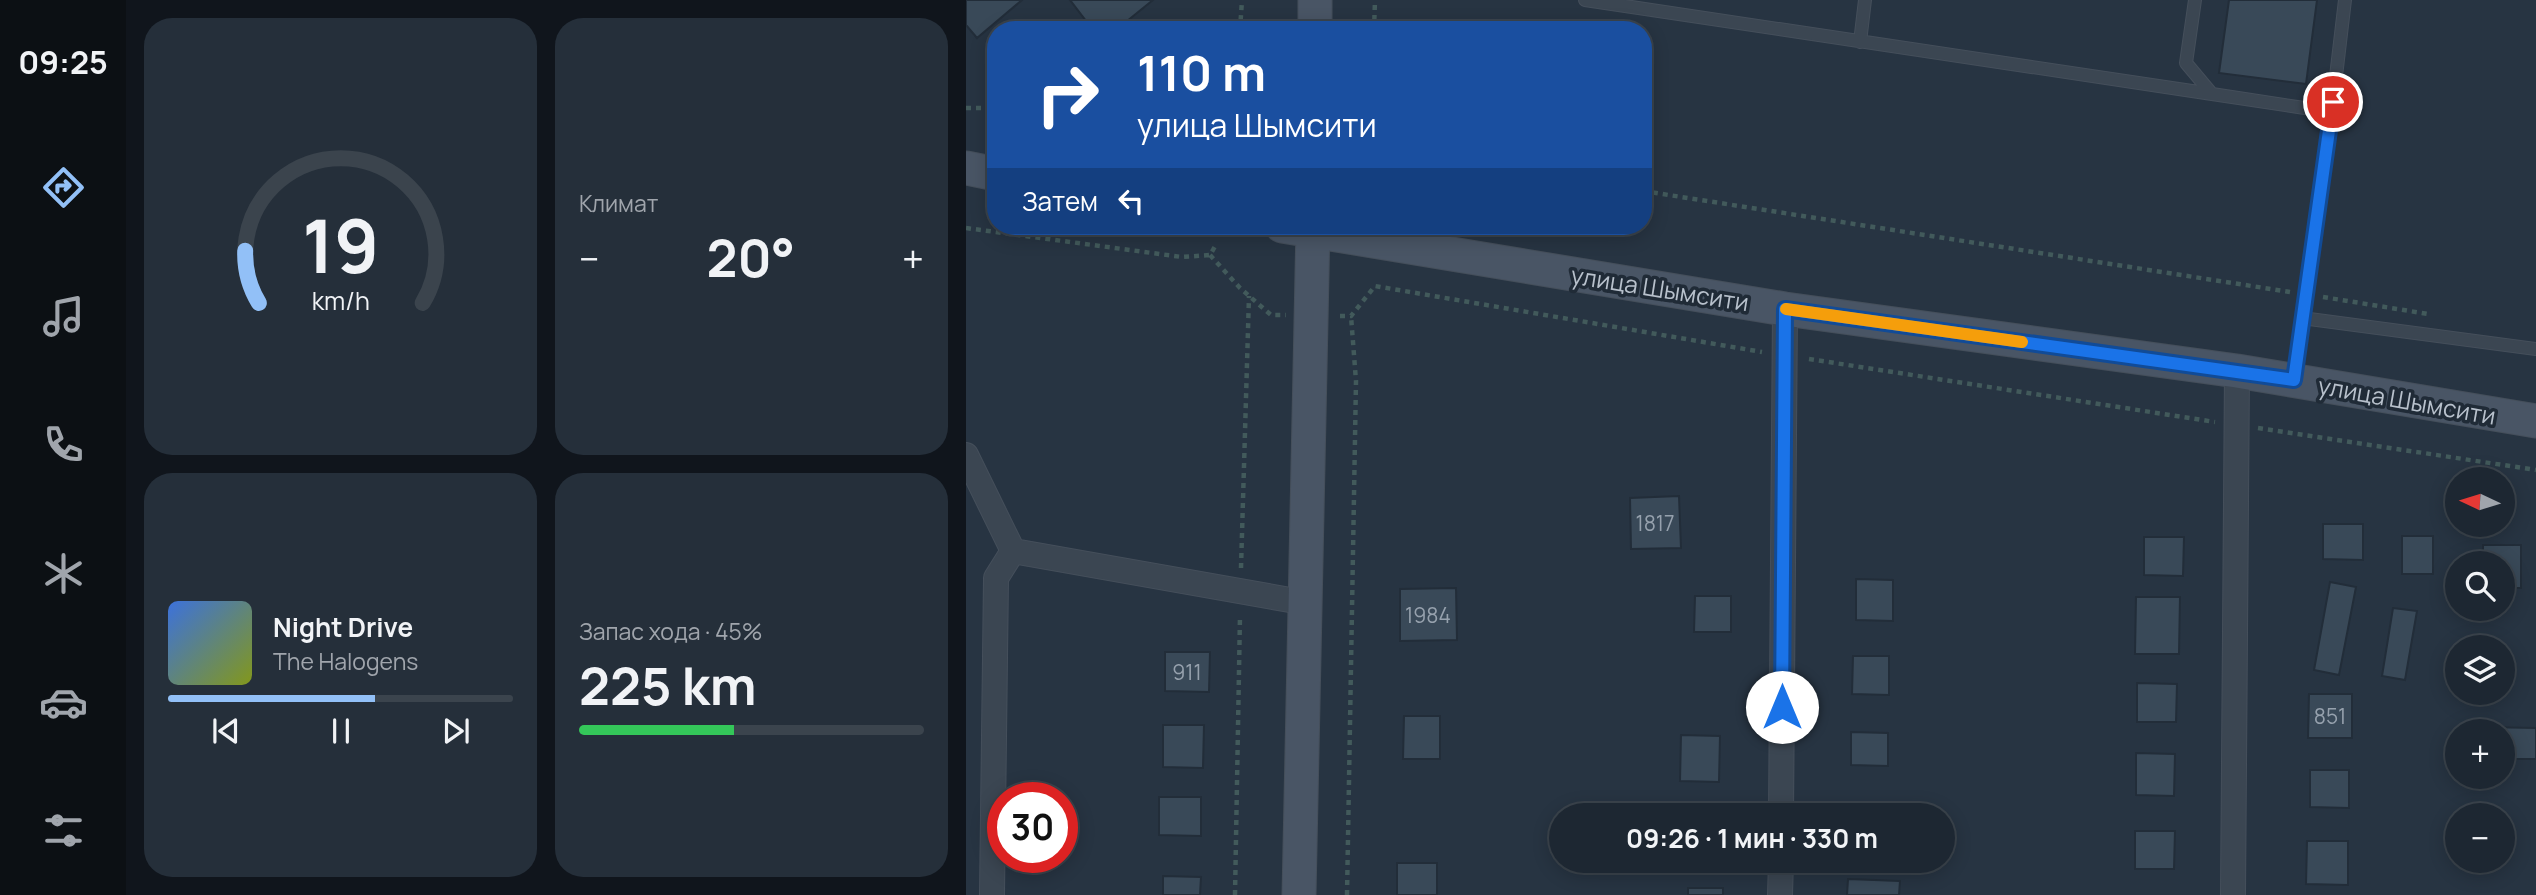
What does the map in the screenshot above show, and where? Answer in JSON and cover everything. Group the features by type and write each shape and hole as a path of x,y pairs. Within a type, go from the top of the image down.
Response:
{"main road":[{"path":"1315,0 1315,21"},
{"path":"966,168 987,172"},
{"path":"1298,895 1307,603 1303,235"},
{"name":"улица Шымсити","path":"1345,235 1785,309 2237,371 2536,421"}],"street":[{"path":"1781,803 1785,309"},
{"path":"2233,895 2237,371"},
{"path":"966,455 1013,551"},
{"path":"1013,551 1307,603"},
{"path":"992,895 996,578 1013,551"},
{"path":"1780,895 1781,873"}],"lane":[{"path":"1585,0 2311,109 2330,127"},
{"path":"1860,42 1866,0"},
{"path":"2195,0 2186,63 2212,94"},
{"path":"2294,380 2346,0"},
{"path":"2302,318 2536,349"}],"path":[{"path":"1241,21 1242,0"},
{"path":"1374,21 1375,0"},
{"path":"966,108 987,108"},
{"path":"1652,192 2441,316"},
{"path":"966,228 987,231"},
{"path":"1018,235 1182,257 1210,254 1217,243"},
{"path":"1375,286 1784,356 2536,470"},
{"path":"1348,895 1356,381 1351,316"}],"building":[{"path":"966,0 1022,0 997,21 987,21 987,30 977,38 966,25"},
{"path":"1070,0 1153,0 1127,21 1086,21"},
{"path":"2229,0 2317,0 2306,84 2219,73"},
{"path":"1679,496 1681,548 1631,549 1630,498"},
{"path":"2323,524 2363,524 2363,560 2323,559"},
{"path":"2402,536 2433,536 2433,574 2402,574"},
{"path":"2144,537 2184,537 2183,576 2144,575"},
{"path":"2483,545 2521,545 2521,588 2515,588 2515,551 2483,551"},
{"path":"1856,579 1893,580 1893,621 1856,620"},
{"path":"2330,582 2356,587 2339,675 2314,670"},
{"path":"1456,588 1457,640 1400,641 1400,589"},
{"path":"1695,596 1731,596 1731,632 1694,632"},
{"path":"2136,597 2180,597 2179,654 2135,654"},
{"path":"2393,608 2417,611 2405,680 2382,676"},
{"path":"1165,652 1210,652 1209,692 1165,691"},
{"path":"1853,656 1889,656 1889,695 1852,694"},
{"path":"2137,683 2177,684 2176,722 2137,722"},
{"path":"2309,694 2352,694 2352,738 2308,738"},
{"path":"1404,716 1440,716 1440,759 1403,759"},
{"path":"1163,725 1204,725 1203,768 1163,767"},
{"path":"2515,728 2536,728 2536,759 2515,759"},
{"path":"1851,732 1888,733 1888,766 1851,765"},
{"path":"1681,735 1720,736 1719,782 1680,781"},
{"path":"2136,753 2175,754 2174,796 2136,795"},
{"path":"2310,770 2349,770 2349,808 2310,807"},
{"path":"1159,797 1201,797 1201,836 1159,835"},
{"path":"2135,831 2175,831 2174,869 2135,869"},
{"path":"2307,841 2348,841 2348,885 2306,884"},
{"path":"1397,863 1437,863 1437,895 1397,895"},
{"path":"1163,876 1201,877 1200,895 1163,895"},
{"path":"1848,879 1900,881 1899,895 1847,895"},
{"path":"1688,888 1723,888 1723,895 1688,895"}],"slow traffic":[{"path":"1786,309 2022,342"}],"route":[{"path":"1782,707 1785,309 2294,380 2333,102"}]}
